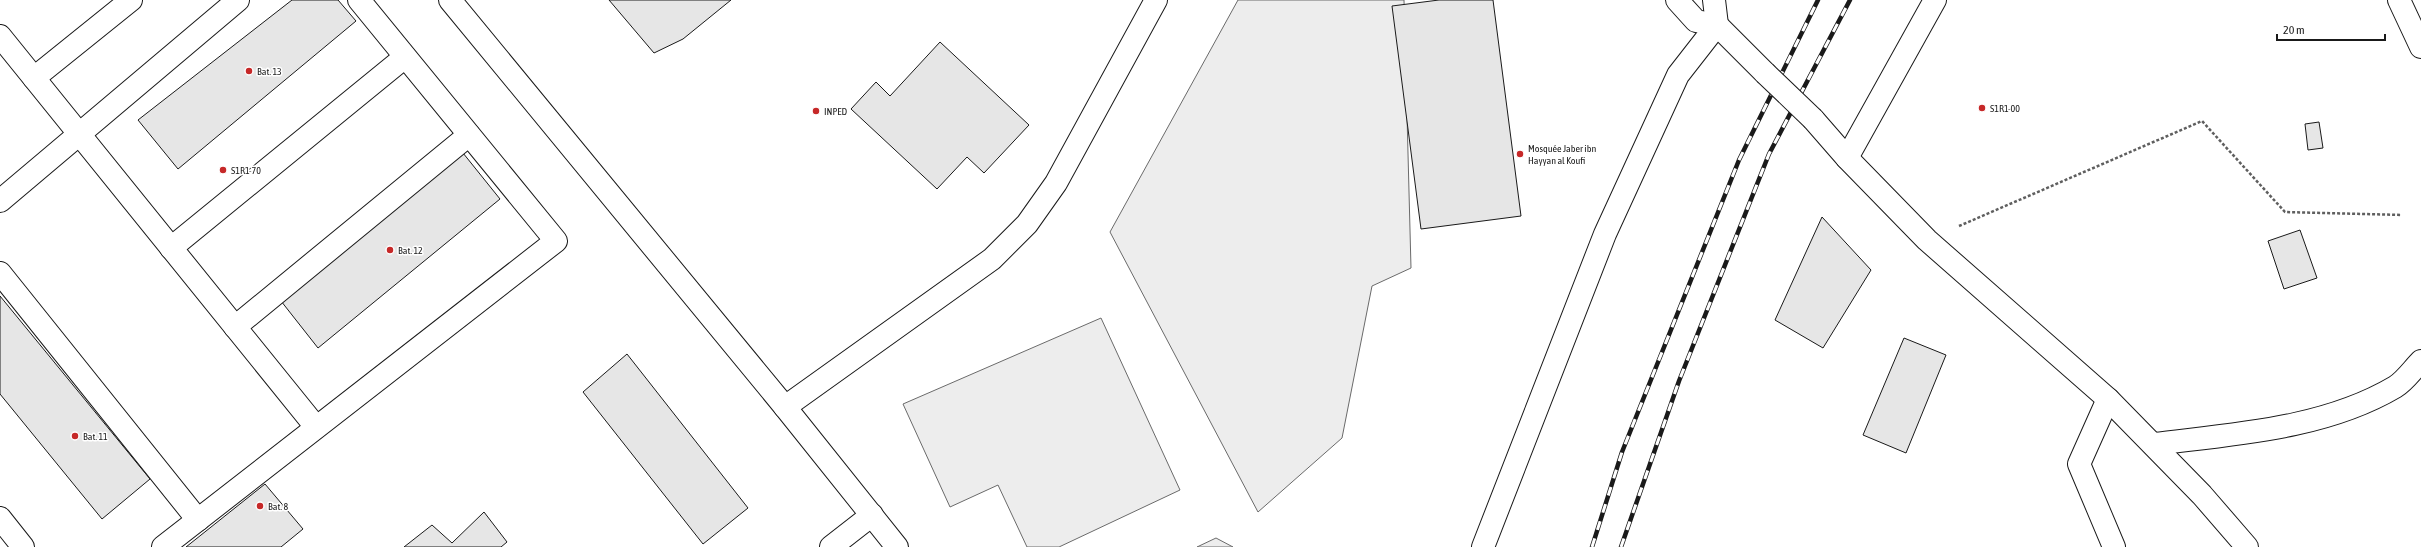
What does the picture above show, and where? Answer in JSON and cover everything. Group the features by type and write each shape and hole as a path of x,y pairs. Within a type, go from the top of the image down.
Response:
{"street":[{"path":"34,78 132,0"},
{"path":"0,201 238,0"},
{"path":"164,547 556,241 359,0"},
{"path":"450,0 785,407 897,547"},
{"path":"785,407 992,260 1027,224 1056,183 1156,0"},
{"path":"1677,0 1696,21 1717,25 1813,119 1847,158 1927,240 2108,399 2154,444 2247,547"},
{"path":"1484,547 1605,234 1678,75 1717,25 1714,0"},
{"path":"1847,158 1935,0"},
{"path":"2399,0 2421,47"},
{"path":"0,36 316,427"},
{"path":"171,248 405,57"},
{"path":"235,327 469,134"},
{"path":"0,273 198,520"},
{"path":"2154,444 2239,433 2334,415 2396,386 2421,361"},
{"path":"2108,399 2079,464 2114,547"},
{"path":"831,547 872,515"},
{"path":"0,518 24,547"}],"path":[{"path":"1927,240 2202,121 2285,212 2402,215"}],"shaded area":[{"path":"1238,0 1404,0 1411,268 1372,286 1342,438 1258,512 1110,232"},
{"path":"1101,318 1180,490 1059,547 1027,547 998,485 950,507 903,404"},
{"path":"1216,538 1233,547 1197,547"}],"building":[{"name":"Bat. 13","path":"292,0 338,0 356,21 178,169 138,120"},
{"path":"609,0 731,0 683,39 654,53"},
{"path":"1439,0 1493,0 1521,216 1421,229 1392,6"},
{"path":"940,42 1029,125 984,173 967,157 937,189 851,109 876,82 890,96"},
{"path":"2319,122 2323,148 2308,150 2305,124"},
{"name":"Bat. 12","path":"463,153 500,199 318,348 281,301"},
{"path":"1822,217 1871,270 1823,348 1775,320"},
{"path":"2300,230 2317,278 2284,289 2268,241"},
{"name":"Bat. 11","path":"0,296 150,479 102,519 0,394"},
{"path":"1904,338 1946,355 1906,453 1863,435"},
{"path":"627,354 748,508 703,544 583,392"},
{"name":"Bat. 8","path":"265,484 303,529 281,547 186,547"},
{"path":"484,512 507,542 501,547 404,547 432,525 452,543"}],"railway":[{"path":"1592,547 1622,452 1739,160 1818,0"},
{"path":"1621,547 1679,381 1769,154 1850,0"}],"place":[{"name":"Bat. 13","path":"249,71"},
{"name":"S1R1-00","path":"1982,108"},
{"name":"INPED","path":"816,111"},
{"name":"Mosquée Jaber ibn Hayyan al Koufi","path":"1520,154"},
{"name":"S1R1-70","path":"223,170"},
{"name":"Bat. 12","path":"390,250"},
{"name":"Bat. 11","path":"75,436"},
{"name":"Bat. 8","path":"260,506"}]}
